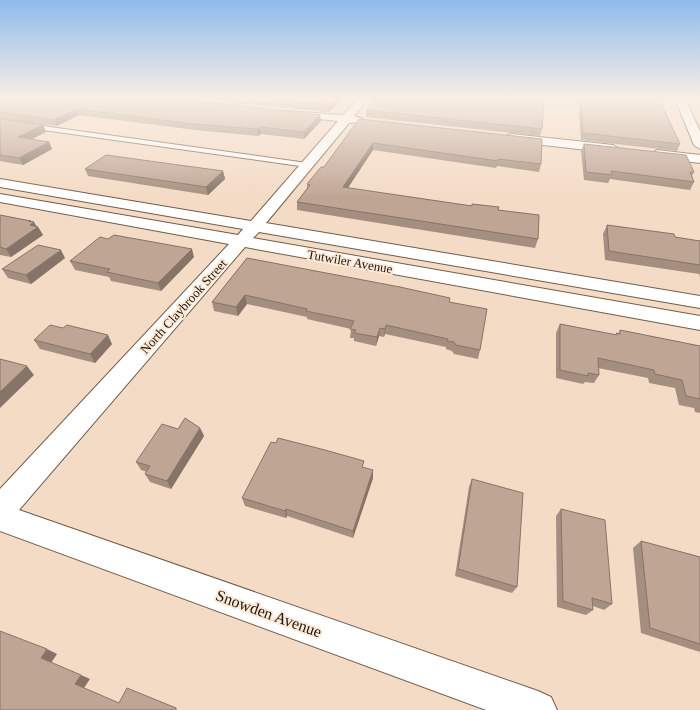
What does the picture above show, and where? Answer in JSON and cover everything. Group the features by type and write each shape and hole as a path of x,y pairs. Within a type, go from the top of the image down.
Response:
{"street":[{"name":"North Claybrook Street","path":"0,510 241,242 335,132"},
{"path":"694,132 700,145"},
{"path":"503,137 621,150"},
{"path":"645,153 700,159"},
{"name":"Tutwiler Avenue","path":"0,183 700,302"},
{"name":"Tutwiler Avenue","path":"0,198 700,323"},
{"name":"Snowden Avenue","path":"0,516 538,710"}],"lane":[{"path":"72,132 307,165"}],"building":[{"path":"0,132 28,132 18,137 49,142 19,158 0,155"},
{"path":"349,132 479,132 542,139 541,164 498,159 498,161 373,143 343,187 472,206 472,204 499,207 498,210 539,215 538,239 297,202 310,185 307,184 321,167 324,167"},
{"path":"674,132 680,144 583,133"},
{"path":"584,144 686,155 694,172 690,172 694,182 611,171 612,175 586,172"},
{"path":"106,155 223,171 206,187 85,169"},
{"path":"0,215 31,221 29,221 34,222 30,225 38,227 6,249 0,247"},
{"path":"607,225 674,234 675,237 700,241 700,265 609,251"},
{"path":"114,235 192,249 158,283 107,272 110,269 70,261 100,237 108,239"},
{"path":"38,245 61,250 26,275 2,269"},
{"path":"247,258 400,287 450,298 449,302 487,309 480,350 456,345 454,342 447,341 448,339 386,325 385,329 380,328 377,337 354,333 356,330 350,329 354,321 306,311 307,309 245,295 236,307 212,302"},
{"path":"560,324 617,335 616,333 620,334 620,330 700,346 700,399 686,396 682,380 655,374 654,370 598,358 599,375 588,373 588,376 560,370"},
{"path":"50,325 63,328 67,325 108,335 90,354 34,340"},
{"path":"0,359 27,366 0,392"},
{"path":"185,418 200,428 167,481 145,474 150,466 136,462 162,424 178,429"},
{"path":"278,438 364,461 362,467 373,470 353,531 286,509 285,511 242,498 271,442 276,443"},
{"path":"472,479 523,493 517,587 458,569"},
{"path":"561,509 605,520 612,604 592,598 593,610 563,601"},
{"path":"641,541 700,557 700,644 650,628"},
{"path":"0,631 47,649 41,658 81,675 75,684 119,703 127,688 176,708 176,710 0,710"}]}
